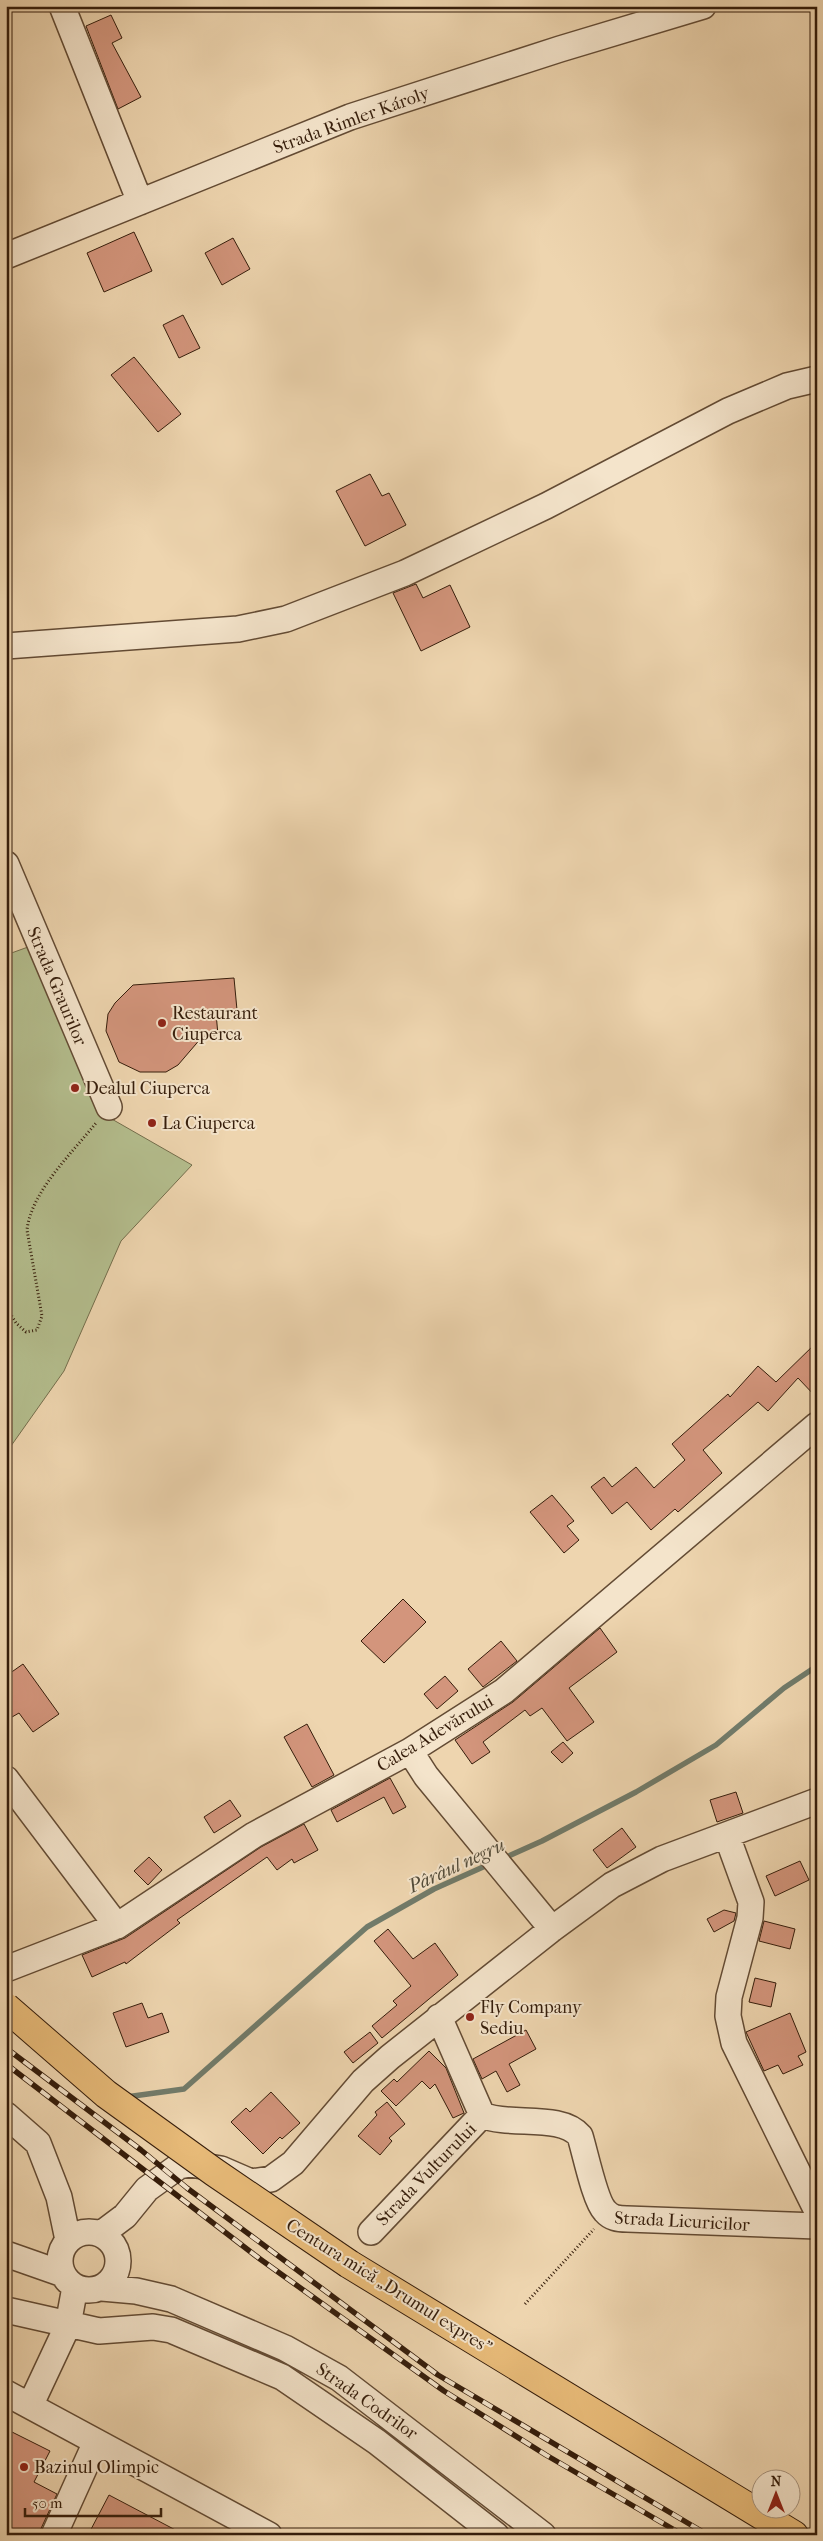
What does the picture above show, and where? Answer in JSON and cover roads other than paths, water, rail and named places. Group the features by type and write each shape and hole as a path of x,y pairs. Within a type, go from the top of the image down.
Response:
{"main road":[{"name":"Centura mică „Drumul expres”","path":"6,2007 106,2094 214,2172 349,2264 794,2535"}],"street":[{"path":"62,6 140,202"},
{"name":"Strada Rimler Károly","path":"6,256 350,117 560,49 704,6"},
{"path":"6,646 238,629 286,619 405,573 546,506 728,411 787,386 817,379"},
{"name":"Strada Graurilor","path":"6,864 109,1107"},
{"name":"Calea Adevărului","path":"6,1969 117,1926 254,1835 410,1751 504,1691 817,1425"},
{"path":"410,1751 426,1776 522,1895 552,1929"},
{"path":"6,1779 117,1926"},
{"path":"106,2242 125,2216 148,2190 178,2166 190,2164 220,2169 251,2182 271,2179 293,2163 363,2081 439,2017 612,1885 662,1859 817,1801"},
{"path":"727,1836 751,1902 750,1918 729,1997 728,2016 734,2043 817,2211"},
{"path":"6,1957 38,1957"},
{"path":"439,2017 482,2115"},
{"path":"6,2115 38,2143 59,2197 66,2242 60,2265 69,2280 68,2325 30,2406"},
{"name":"Strada Licuricilor","path":"482,2115 499,2120 560,2124 576,2131 580,2136 600,2202 608,2214 616,2218 627,2220 817,2226"},
{"name":"Strada Vulturului","path":"371,2232 482,2115"},
{"name":"Strada Codrilor","path":"59,2197 106,2242 171,2298"},
{"path":"6,2247 66,2242 82,2233 106,2242"},
{"path":"6,2254 69,2280 84,2290 102,2288 116,2276 106,2242"},
{"name":"Strada Codrilor","path":"102,2288 136,2291 171,2298 293,2352 339,2378 544,2535"},
{"path":"6,2310 99,2331 154,2327 171,2330 282,2377 377,2442 496,2535"},
{"path":"6,2393 269,2535"},
{"path":"377,2442 390,2416"},
{"path":"54,2535 96,2442"}],"waterway":[{"name":"Pârâul negru","path":"502,1859 542,1841 636,1792 716,1745 784,1688 817,1666"},
{"name":"Pârâul negru","path":"126,2097 184,2089 367,1927 434,1889 492,1863"}],"railway":[{"path":"6,2048 141,2150 187,2188 438,2375 708,2535"},
{"path":"6,2064 260,2259 444,2391 546,2455 683,2535"}],"place":[{"name":"Restaurant Ciuperca","path":"162,1023"},
{"name":"Dealul Ciuperca","path":"75,1088"},
{"name":"La Ciuperca","path":"152,1123"},
{"name":"Fly Company Sediu","path":"470,2017"},
{"name":"Bazinul Olimpic","path":"24,2467"}]}
